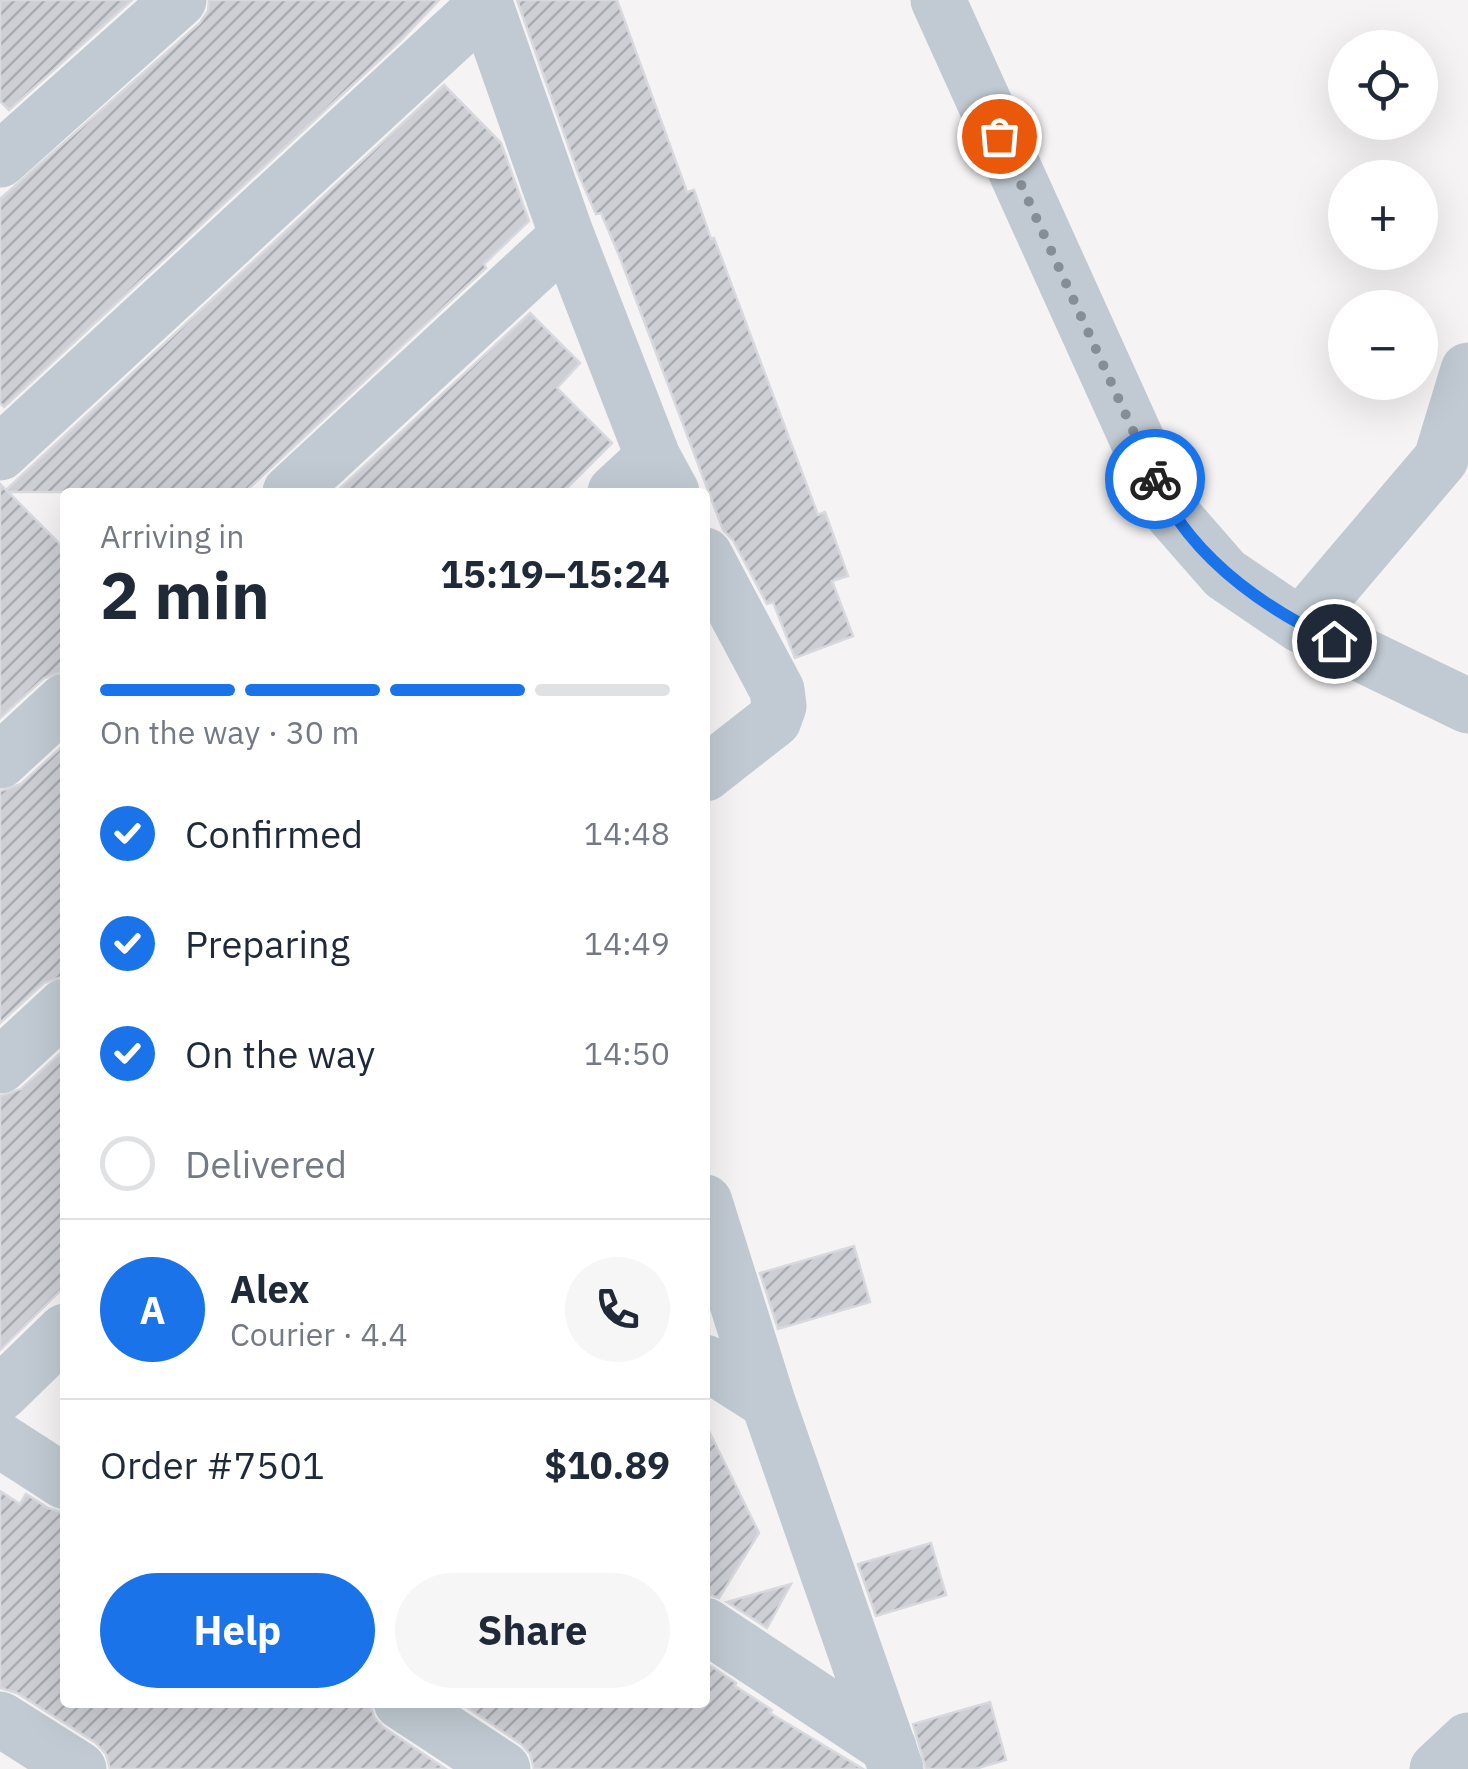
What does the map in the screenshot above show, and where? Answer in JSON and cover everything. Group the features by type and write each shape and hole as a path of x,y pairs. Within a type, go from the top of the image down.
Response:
{"street":[{"path":"0,160 179,0"},
{"path":"938,0 1169,510 1225,574 1300,625 1468,706"},
{"path":"0,454 484,3 646,481"},
{"path":"294,488 566,236"},
{"path":"1300,625 1441,459 1468,370"},
{"path":"710,563 777,690 779,706 774,720 710,770"},
{"path":"0,761 60,706"},
{"path":"0,1066 60,1011"},
{"path":"710,1218 768,1402 892,1758"},
{"path":"0,1394 60,1336"},
{"path":"710,1365 768,1402"},
{"path":"0,1440 60,1479"},
{"path":"710,1630 892,1758"},
{"path":"411,1708 503,1769"},
{"path":"0,1719 80,1769"},
{"path":"1437,1769 1468,1740"}],"building":[{"path":"0,0 132,0 9,110 0,101"},
{"path":"209,0 439,0 400,41 4,407 0,403 0,199 200,23 208,11"},
{"path":"517,0 617,0 687,192 694,190 711,239 714,238 818,515 825,512 848,576 832,581 853,636 795,658 773,602 767,604 733,540 723,530 621,260 578,173"},
{"path":"444,85 501,143 529,221 484,264 486,268 249,488 60,488 60,492 8,492 60,544 60,673 44,678 0,718 0,484 6,490"},
{"path":"530,313 580,363 557,388 612,443 567,488 340,488"},
{"path":"60,749 60,978 44,983 0,1023 0,791 21,784"},
{"path":"60,1054 60,1291 0,1350 0,1096 21,1089"},
{"path":"854,1246 870,1302 778,1329 760,1273"},
{"path":"710,1433 759,1533 719,1598 710,1595"},
{"path":"0,1491 20,1504 26,1494 60,1512 60,1708 372,1708 383,1727 446,1769 110,1769 106,1754 96,1743 17,1693 0,1688"},
{"path":"931,1543 946,1595 876,1616 858,1564"},
{"path":"791,1584 767,1628 727,1602"},
{"path":"710,1665 772,1710 770,1713 863,1769 534,1769 530,1754 468,1708 710,1708"},
{"path":"990,1702 1006,1760 975,1769 926,1769 913,1724"}],"way so far":[{"path":"999,136 1155,479"}],"route":[{"path":"1155,479 1169,510 1225,574 1300,625 1334,641"}]}
